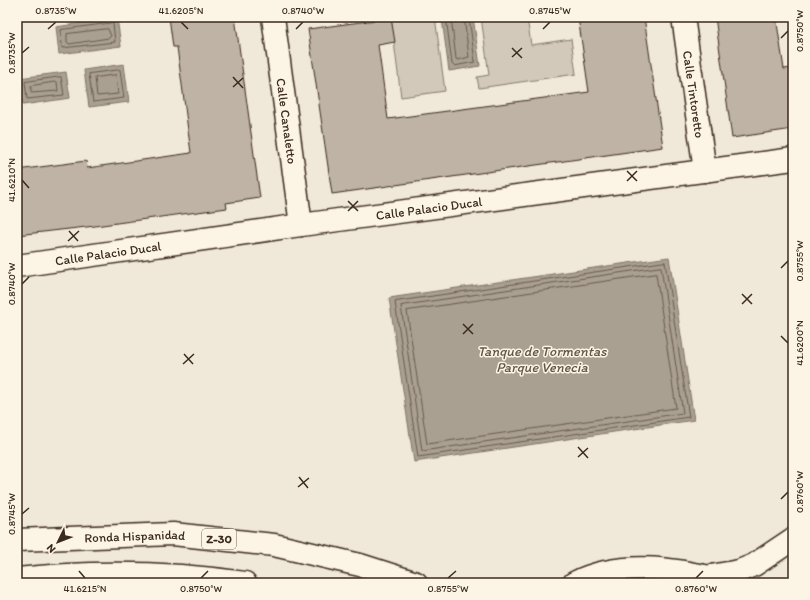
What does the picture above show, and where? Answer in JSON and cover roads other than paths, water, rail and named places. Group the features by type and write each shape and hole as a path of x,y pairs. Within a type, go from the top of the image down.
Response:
{"main road":[{"name":"Calle Canaletto","path":"273,17 301,225"},
{"name":"Calle Tintoretto","path":"683,17 705,171"},
{"name":"Calle Palacio Ducal","path":"17,266 301,225 793,160"},
{"name":"Ronda Hispanidad","path":"17,540 173,534 274,546 360,565 416,583"},
{"path":"574,583 586,577 627,568 666,568 720,580 754,565 793,540"},
{"path":"17,579 54,575 136,574 208,578 245,583"}],"water":[{"path":"473,17 480,66 449,71 442,19"},
{"path":"117,18 121,46 59,54 56,27"},
{"path":"124,64 129,102 89,107 84,70"},
{"path":"66,72 70,98 23,105 19,78"},
{"name":"Tanque de Tormentas Parque Venecia","path":"669,257 694,420 414,462 389,298"}]}
